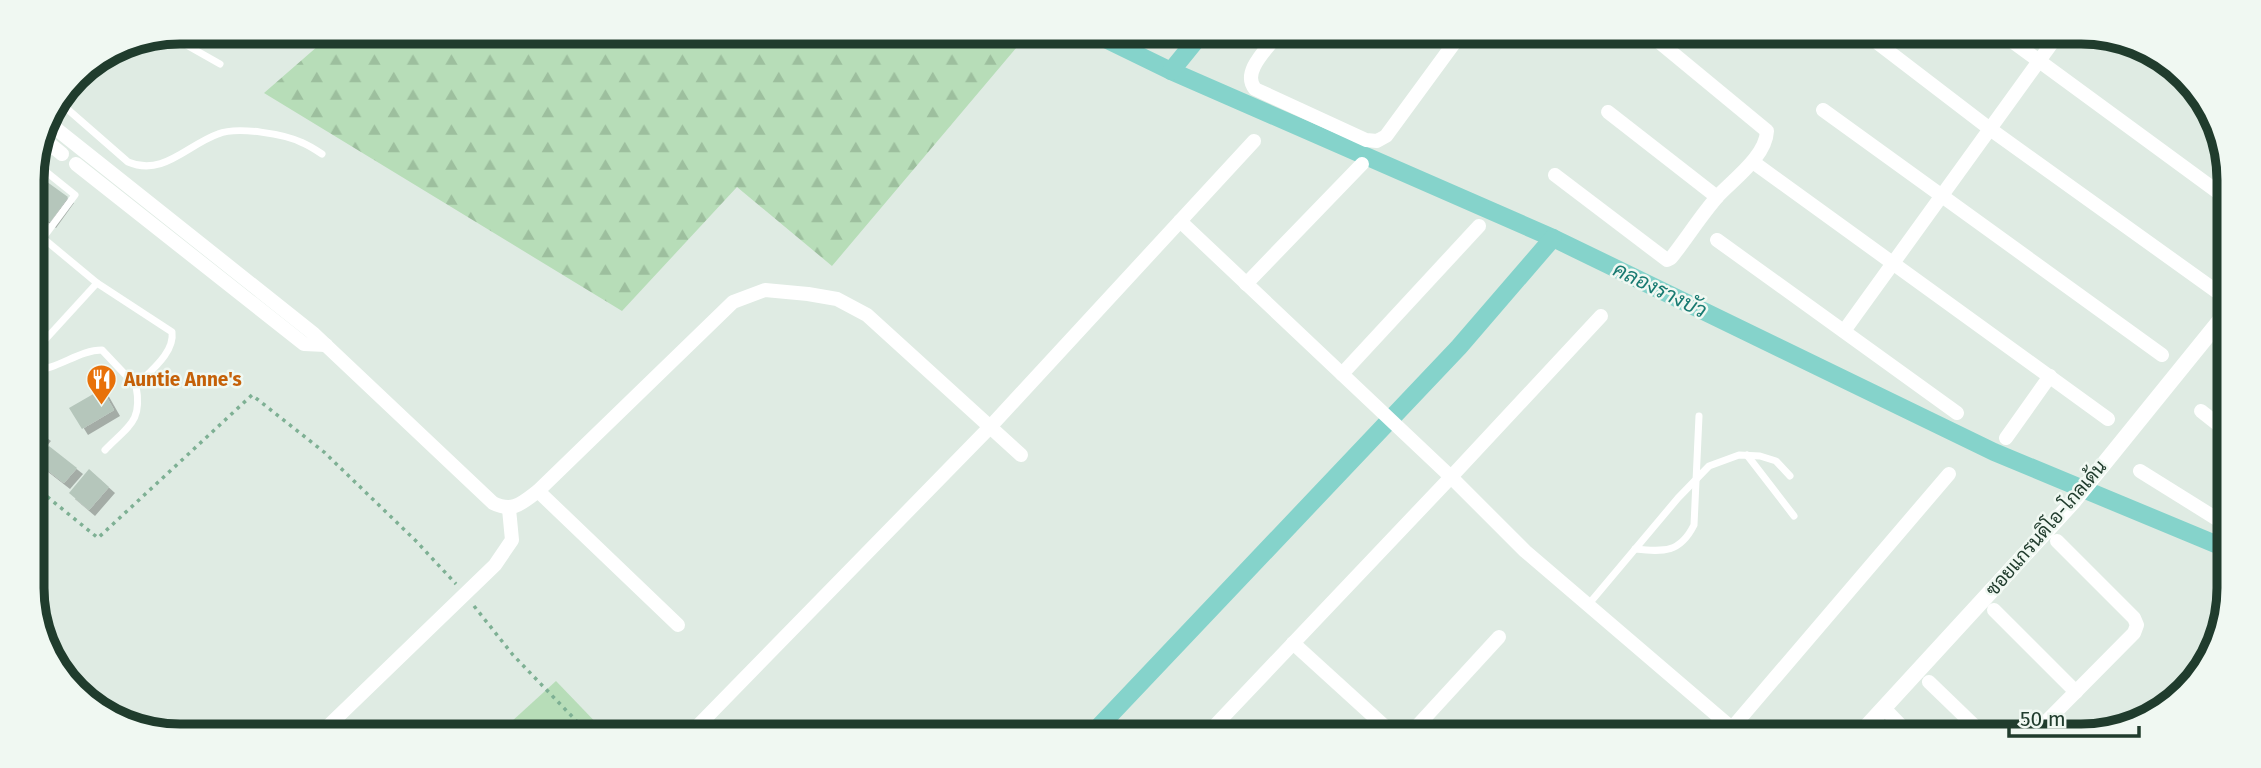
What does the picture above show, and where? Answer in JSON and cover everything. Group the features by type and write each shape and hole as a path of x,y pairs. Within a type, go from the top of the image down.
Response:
{"street":[{"path":"1271,44 1250,72 1251,85 1255,89 1366,140 1377,141 1386,136 1453,44"},
{"path":"1555,175 1667,260 1717,197 1753,162 1767,137 1767,131 1662,44"},
{"path":"1879,44 1990,129 2216,291"},
{"path":"2016,44 2217,191"},
{"path":"1843,331 2052,44"},
{"path":"1823,110 2162,355"},
{"path":"1608,112 1717,197"},
{"path":"55,128 107,169 178,236"},
{"path":"700,724 990,427 1254,141"},
{"path":"49,143 62,154"},
{"path":"1753,162 2108,419"},
{"path":"76,164 96,181 178,236 245,288 304,344 326,345 493,503 509,509 538,491 733,302 765,290 837,299 867,315 1021,455"},
{"path":"1246,284 1362,164"},
{"path":"96,181 107,169"},
{"path":"1180,221 1451,477 1525,551 1727,724"},
{"path":"1342,374 1479,226"},
{"path":"1717,240 1958,414"},
{"path":"1216,724 1601,316"},
{"name":"ซอยแกรนดิโอ-โกลเด้น","path":"1871,724 2073,502 2217,324"},
{"path":"2006,438 2050,376"},
{"path":"2201,411 2217,424"},
{"path":"2140,471 2217,519"},
{"path":"1743,724 1949,474"},
{"path":"538,491 678,625"},
{"path":"330,724 495,565 512,540 509,509"},
{"path":"2044,724 2134,633 2137,625 2134,618 2057,541"},
{"path":"1994,610 2076,692"},
{"path":"1418,724 1499,637"},
{"path":"1293,643 1382,724"},
{"path":"1929,682 1973,724"},
{"path":"1884,708 1899,724"}],"lane":[{"path":"185,44 220,64"},
{"path":"65,107 128,162 138,166 154,166 167,162 219,133 239,131 271,134 302,142 322,154"},
{"path":"44,170 75,195 44,236"},
{"path":"44,238 97,282 172,332 173,341 169,349 136,386"},
{"path":"44,341 97,282"},
{"path":"44,368 64,363 91,350 102,350 136,386 139,401 137,416 105,450"},
{"path":"1635,549 1657,552 1674,547 1686,540 1694,525 1699,416"},
{"path":"1588,606 1709,466 1739,455 1760,456 1776,461 1790,476"},
{"path":"1747,455 1794,516"}],"path":[{"path":"44,494 98,538 252,395 324,452 416,541 465,594 513,655 579,724"}],"green space":[{"path":"320,44 1020,44 832,266 737,187 622,311 264,93"},
{"path":"556,681 597,724 509,724"}],"building":[{"path":"44,180 68,197 50,222 44,218"},
{"path":"102,389 114,410 82,429 69,408"},
{"path":"49,446 77,468 64,483 44,467 44,453"},
{"path":"89,469 109,487 89,510 69,493"}],"waterway":[{"name":"คลองรางบัว","path":"1116,44 1171,71 1553,238 1994,452 2217,545"},
{"path":"1171,71 1193,44"},
{"path":"1101,724 1459,347 1553,238"}],"place":[{"name":"Auntie Anne's","path":"101,406"}]}
